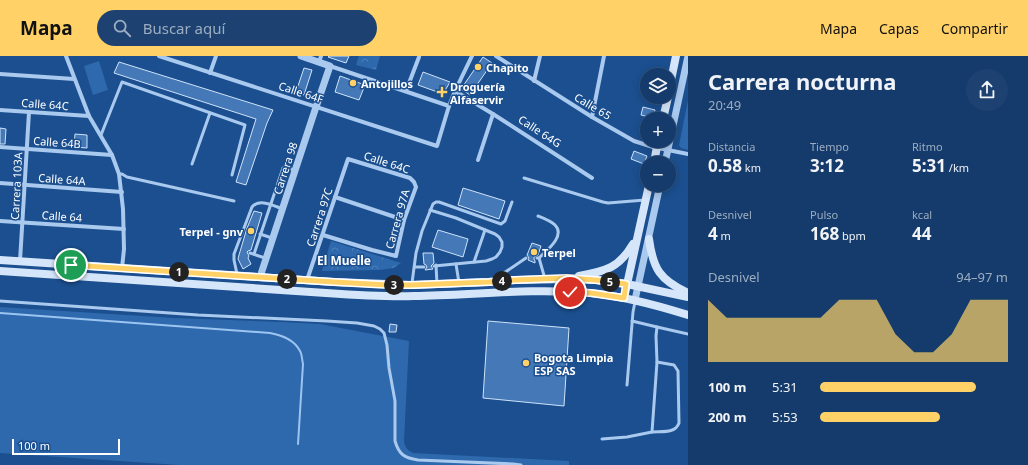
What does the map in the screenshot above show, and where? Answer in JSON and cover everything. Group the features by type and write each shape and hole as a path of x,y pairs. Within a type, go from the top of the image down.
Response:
{"main road":[{"path":"674,68 676,56"},
{"path":"624,298 647,192"},
{"path":"567,278 601,272 614,266 625,256 636,238"},
{"path":"649,239 653,260 661,275 673,285 688,293"},
{"path":"0,260 307,281 412,285 567,278 626,284 688,297"},
{"path":"0,271 318,293 368,295 412,296 533,291 591,293 635,300 688,315"}],"street":[{"path":"66,56 89,116 112,155 119,174 122,192 124,229 122,269"},
{"name":"Calle 64F","path":"159,56 437,146 449,106"},
{"path":"210,73 216,56"},
{"path":"301,56 320,59 330,66 449,106 472,56"},
{"name":"Calle 65","path":"496,56 592,116 634,140 640,141"},
{"path":"534,81 540,56"},
{"path":"592,116 604,56"},
{"path":"406,91 418,57"},
{"path":"667,156 688,58"},
{"name":"Carrera 98","path":"260,277 330,66"},
{"path":"0,74 74,79"},
{"name":"Calle 64G","path":"455,91 494,114 592,178"},
{"name":"Calle 64C","path":"0,110 89,116"},
{"name":"Carrera 103A","path":"20,262 29,112"},
{"path":"478,160 494,114"},
{"name":"Calle 64B","path":"0,147 112,155"},
{"name":"Calle 65","path":"665,148 688,154"},
{"name":"Calle 64C","path":"348,159 410,178 416,186"},
{"name":"Carrera 97C","path":"307,281 348,159"},
{"name":"Calle 64A","path":"0,183 122,192"},
{"name":"Carrera 97A","path":"323,234 396,256 404,220 416,186"},
{"path":"635,300 659,192"},
{"path":"335,197 404,220"},
{"name":"Calle 64","path":"0,221 124,229"}],"lane":[{"path":"101,136 122,82 246,125 232,175"},
{"path":"192,164 210,113"},
{"path":"266,259 252,253 283,168 285,166 296,171"},
{"path":"119,174 234,201"},
{"path":"524,178 608,203 645,200"},
{"path":"412,285 416,253 432,204 439,202 501,224 505,222 512,202"},
{"path":"238,276 234,254 239,249 252,207 258,203 270,204 283,209"},
{"path":"430,210 456,218 495,234 502,242 500,252 492,259 486,261 435,266 437,284"},
{"path":"538,216 555,224 558,228 558,237 556,241 538,258 545,279"},
{"path":"474,262 485,230"},
{"path":"260,234 273,239"},
{"path":"489,282 526,258"},
{"path":"456,264 459,283"},
{"path":"415,267 424,267"},
{"path":"627,385 635,300"},
{"path":"0,301 198,315 338,322 374,326 384,333 386,338 389,368 395,401 395,441 402,455 418,460 521,465"},
{"path":"632,321 688,334"},
{"path":"652,432 657,362 657,327"},
{"path":"602,439 627,437 673,430 677,428 678,371 674,365 657,362"}],"green space":[{"path":"359,56 380,56 376,70 356,65"},
{"path":"99,61 108,90 93,95 84,66"},
{"path":"688,100 688,150 681,148 679,145"},
{"path":"331,241 401,263 394,268 380,270 322,271"},
{"path":"0,307 174,318 320,324 409,341 404,441 409,451 413,453 569,461 569,465 179,465 0,453"}],"building":[{"path":"349,56 346,63 328,57"},
{"path":"483,57 492,63 470,95 461,89"},
{"path":"119,62 273,110 267,123 246,185 236,182 256,119 114,73"},
{"path":"304,68 312,70 304,95 296,92"},
{"path":"423,72 450,82 443,94 418,85"},
{"path":"340,76 365,85 359,100 335,92"},
{"path":"643,107 655,110 654,112 642,112"},
{"path":"0,128 6,129 5,144 0,144"},
{"path":"75,134 87,135 87,148 74,147"},
{"path":"634,151 647,156 640,156 640,162 631,159"},
{"path":"463,188 505,201 499,219 458,205"},
{"name":"Terpel - gnv","path":"254,211 262,213 251,250 247,252 251,264 243,269 238,259 247,228"},
{"path":"438,230 468,239 463,257 432,247"},
{"name":"Terpel","path":"532,243 541,246 538,255 534,257 535,263 528,260 529,258 527,255"},
{"path":"423,253 433,253 434,263 431,266 433,269 425,270 427,267 424,264"},
{"name":"Bogota Limpia ESP SAS","path":"488,321 569,328 564,406 483,398"},
{"path":"390,324 397,325 396,332 389,332"}],"waterway":[{"path":"0,313 270,333 283,336 294,343 297,347 301,354 303,364 298,444"}],"place":[{"name":"Chapito","path":"478,67"},
{"name":"Antojillos","path":"353,83"},
{"name":"Droguería Alfaservir","path":"442,92"},
{"name":"Terpel - gnv","path":"251,231"},
{"name":"Terpel","path":"534,252"},
{"name":"Bogota Limpia ESP SAS","path":"526,363"}],"district":[{"name":"El Muelle","path":"344,260"}],"route":[{"path":"71,265 388,285 567,278 626,284 624,298 591,293 570,292"}]}
